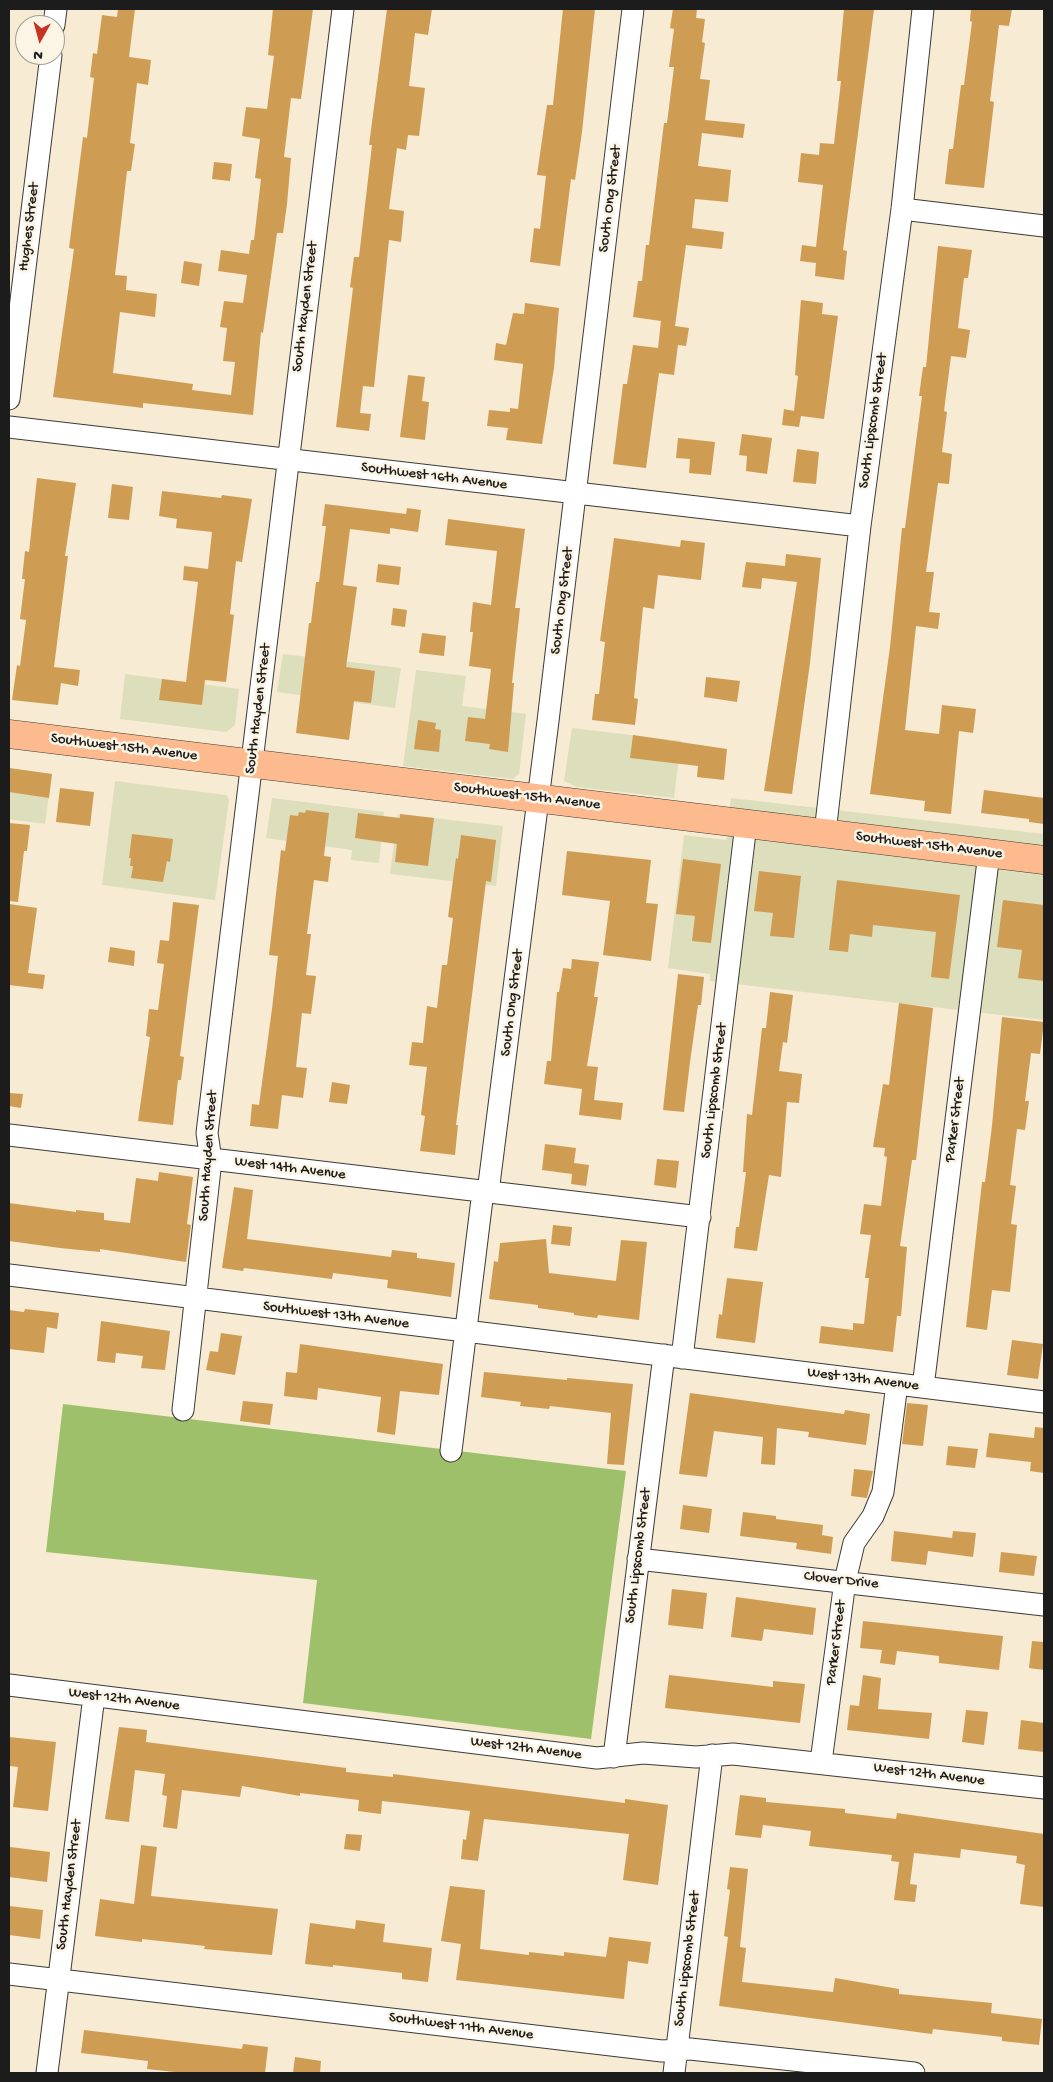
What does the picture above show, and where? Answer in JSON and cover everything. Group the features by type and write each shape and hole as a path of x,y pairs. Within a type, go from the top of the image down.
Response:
{"main road":[{"name":"Southwest 15th Avenue","path":"9,734 1044,860"}],"street":[{"name":"South Hayden Street","path":"183,1410 211,1160 207,1133 287,459 343,9"},
{"name":"South Ong Street","path":"451,1451 465,1332 539,798 633,9"},
{"name":"South Lipscomb Street","path":"825,833 860,526 902,209 923,9"},
{"name":"Hughes Street","path":"9,399 49,65"},
{"path":"902,209 1044,226"},
{"name":"Southwest 16th Avenue","path":"9,427 860,526"},
{"name":"South Lipscomb Street","path":"614,1756 638,1559 673,1356 700,1217 746,824"},
{"name":"Parker Street","path":"924,1387 989,853"},
{"name":"West 14th Avenue","path":"9,1135 700,1217"},
{"name":"Southwest 13th Avenue","path":"9,1275 673,1356"},
{"name":"West 13th Avenue","path":"673,1356 1044,1402"},
{"name":"Parker Street","path":"822,1762 845,1581 854,1543 873,1516 883,1492 896,1384"},
{"name":"Clover Drive","path":"638,1559 1044,1605"},
{"name":"West 12th Avenue","path":"9,1685 597,1758 643,1753 680,1756 734,1754 822,1762 1044,1788"},
{"name":"South Hayden Street","path":"47,2073 94,1696"},
{"name":"South Lipscomb Street","path":"674,2073 712,1755"},
{"name":"Southwest 11th Avenue","path":"9,1974 642,2049 690,2049 914,2073"}],"shaded area":[{"path":"283,654 401,668 395,708 277,692"},
{"path":"416,670 466,676 462,706 526,714 519,774 513,779 403,766"},
{"path":"125,674 239,689 235,725 226,732 120,719"},
{"path":"572,728 681,741 674,798 577,787 564,781"},
{"path":"9,768 52,774 45,824 9,819"},
{"path":"115,781 226,795 229,800 215,900 102,885"},
{"path":"272,798 384,812 379,863 351,860 352,850 266,838"},
{"path":"731,798 1044,834 1044,1020 710,981 710,974 668,968 684,835 726,840"},
{"path":"398,814 503,826 496,886 390,874"}],"green space":[{"path":"63,1404 626,1471 591,1739 303,1703 317,1580 46,1552"}],"building":[{"path":"118,9 135,9 129,57 151,60 148,85 137,83 130,143 135,144 131,171 127,171 115,275 127,276 126,290 157,294 155,317 120,312 113,373 193,384 192,390 231,395 235,362 223,361 227,328 220,327 224,301 243,303 247,275 218,271 221,250 249,254 251,240 254,240 261,179 255,178 260,139 242,136 246,107 267,109 274,56 268,55 273,9 313,9 301,99 291,98 284,157 291,158 287,204 283,233 277,233 263,333 261,332 253,415 143,403 143,408 53,397 74,249 69,248 83,137 87,138 94,78 90,77 93,53 97,54 102,15 117,17"},
{"path":"387,9 432,9 428,35 415,33 409,86 425,88 419,136 408,135 406,150 397,148 389,209 404,211 401,242 389,240 374,387 363,386 360,413 371,414 369,431 336,427 353,288 350,287 354,257 359,257 372,145 369,145"},
{"path":"563,9 595,9 582,132 575,180 571,179 560,266 530,262 534,228 540,229 546,176 537,175 547,105 553,105"},
{"path":"673,9 697,9 696,18 705,19 702,42 705,43 700,79 710,80 705,120 745,124 743,138 702,133 698,166 731,170 728,202 695,199 692,228 724,232 722,249 686,245 675,326 689,328 686,346 678,345 674,375 659,373 646,468 613,464 623,384 627,384 633,345 658,348 661,321 633,317 638,281 642,281 646,245 649,245 664,123 667,123 674,67 669,67 674,29 670,28"},
{"path":"844,9 874,9 843,250 847,251 844,280 815,276 816,263 800,261 802,245 816,247 823,185 798,182 801,153 819,155 820,143 834,144 841,81 837,81"},
{"path":"971,9 1012,9 1009,26 999,25 990,101 994,102 984,188 945,184 949,149 953,149 961,85 964,85 972,22 970,21"},
{"path":"214,162 232,164 230,181 212,179"},
{"path":"938,246 972,250 968,278 964,278 958,328 970,330 966,358 951,356 944,411 947,412 942,452 952,454 949,484 938,483 926,572 934,572 929,612 940,613 938,629 916,626 905,730 939,734 942,705 976,709 973,733 959,731 951,814 924,811 925,801 870,794 890,647 902,528 905,528 922,396 919,396 923,367 926,367"},
{"path":"184,261 202,264 199,286 181,283"},
{"path":"801,300 823,303 822,314 838,316 824,419 801,416 799,427 782,425 784,409 794,411 798,376 795,375"},
{"path":"525,303 559,308 554,368 542,444 506,440 508,428 487,426 489,410 510,412 510,408 518,409 523,364 494,360 496,343 506,345 513,313 524,314"},
{"path":"408,375 425,377 422,401 429,402 425,440 400,437"},
{"path":"742,434 772,438 767,474 746,471 747,456 739,455"},
{"path":"678,438 715,442 711,475 689,473 690,459 676,458"},
{"path":"797,449 819,452 816,484 793,482"},
{"path":"37,478 76,483 65,556 68,556 54,667 80,670 78,686 61,683 58,705 12,700 17,665 20,666 26,620 20,619 25,579 22,579 25,551 29,552"},
{"path":"112,484 133,487 129,520 108,518"},
{"path":"162,491 221,498 222,495 252,499 242,562 236,561 230,614 234,615 226,682 205,680 202,705 159,700 162,679 186,682 198,582 183,580 184,566 208,569 212,532 176,528 177,519 159,516"},
{"path":"325,504 406,514 407,508 421,510 418,532 390,528 390,534 350,529 343,585 357,587 346,667 375,671 371,703 354,701 349,740 296,733 309,623 311,623 316,582 319,582 326,526 322,526"},
{"path":"448,519 525,529 515,608 520,608 512,683 514,683 508,752 489,749 490,744 465,741 468,717 485,719 491,669 469,666 473,632 470,632 473,602 491,605 497,551 445,545"},
{"path":"614,538 680,547 681,540 705,543 701,580 658,575 654,609 643,607 634,698 638,699 635,725 592,720 595,694 599,694 605,642 600,641"},
{"path":"786,554 821,558 810,663 792,794 764,791 797,582 762,578 761,589 742,587 746,562 785,566"},
{"path":"378,564 401,567 399,585 376,582"},
{"path":"393,608 407,610 405,627 391,625"},
{"path":"422,633 446,636 444,656 419,653"},
{"path":"706,677 740,681 737,702 704,697"},
{"path":"418,720 436,723 435,729 441,730 439,752 414,749"},
{"path":"633,735 727,749 724,780 697,777 698,766 630,758"},
{"path":"9,768 52,774 49,798 9,792"},
{"path":"60,788 94,792 90,826 56,822"},
{"path":"984,790 1044,798 1044,824 1029,822 1029,819 981,813"},
{"path":"306,810 329,813 324,856 331,857 328,882 314,880 307,934 311,934 306,975 316,976 311,1014 302,1013 296,1067 307,1068 303,1098 282,1095 278,1129 250,1126 252,1104 259,1105 278,956 269,955 281,850 285,851 290,815 298,816 299,812 305,813"},
{"path":"358,813 400,818 400,814 434,818 428,866 395,862 397,844 355,838"},
{"path":"9,823 30,825 27,851 24,851 18,902 9,901"},
{"path":"132,834 173,839 170,862 167,861 163,882 131,878 133,866 130,866 131,858 129,858"},
{"path":"461,835 496,840 491,882 486,881 456,1125 458,1125 455,1155 420,1151 425,1116 421,1115 427,1067 409,1065 412,1042 423,1043 427,1006 437,1008 442,965 447,965 453,918 448,917"},
{"path":"567,851 651,860 646,903 658,904 651,961 603,955 610,901 562,895"},
{"path":"683,859 721,864 711,943 692,941 695,916 676,914"},
{"path":"759,871 801,876 794,938 770,936 773,913 754,911"},
{"path":"837,880 960,895 949,979 931,977 936,932 873,925 872,937 850,934 848,952 829,950"},
{"path":"1003,900 1044,905 1044,981 1018,978 1022,950 997,947"},
{"path":"173,902 199,905 180,1056 184,1057 181,1080 178,1080 173,1125 138,1121 150,1037 146,1036 149,1009 158,1010 164,964 157,963 160,940 169,941"},
{"path":"9,904 37,908 28,973 45,975 43,989 9,985"},
{"path":"110,947 135,951 134,966 108,962"},
{"path":"572,959 599,962 594,997 598,997 587,1066 598,1067 594,1100 623,1103 621,1120 579,1115 582,1089 544,1084 547,1061 551,1061 557,992 559,992 563,968 571,969"},
{"path":"678,974 704,977 701,1005 698,1005 684,1112 663,1110"},
{"path":"770,992 793,995 787,1043 783,1042 779,1071 802,1074 799,1103 787,1102 781,1177 769,1175 757,1251 734,1248 736,1227 739,1227 746,1172 743,1172 747,1114 752,1115 762,1028 766,1028"},
{"path":"899,1003 933,1008 916,1160 912,1160 900,1246 907,1247 901,1316 897,1316 893,1352 819,1343 821,1326 853,1330 853,1323 864,1324 869,1278 865,1278 871,1235 860,1234 864,1204 881,1206 887,1157 884,1156 885,1148 873,1147 883,1084 889,1085"},
{"path":"1002,1017 1044,1022 1040,1054 1031,1053 1025,1101 1029,1101 1025,1130 1017,1129 1010,1185 1016,1186 1011,1224 1017,1225 1010,1292 992,1290 987,1330 966,1327 982,1182 985,1182 992,1126"},
{"path":"332,1082 350,1085 347,1104 329,1102"},
{"path":"9,1093 23,1094 21,1108 9,1106"},
{"path":"545,1144 576,1148 574,1163 589,1165 586,1186 571,1184 572,1174 542,1170"},
{"path":"657,1159 679,1161 676,1188 654,1185"},
{"path":"159,1172 193,1177 187,1224 191,1225 186,1262 100,1249 100,1252 9,1241 9,1203 76,1212 76,1210 104,1213 104,1220 130,1223 136,1178 158,1181"},
{"path":"234,1187 253,1190 247,1239 391,1257 392,1250 417,1253 417,1258 455,1263 451,1297 387,1288 388,1280 333,1273 332,1279 244,1268 243,1271 222,1268"},
{"path":"553,1225 572,1227 570,1246 551,1244"},
{"path":"546,1239 549,1273 616,1281 621,1240 647,1242 639,1320 598,1315 597,1318 574,1315 574,1313 538,1308 538,1305 489,1299 494,1261 498,1262 500,1243"},
{"path":"727,1278 763,1282 755,1343 716,1338 719,1314 722,1315"},
{"path":"25,1309 59,1313 57,1329 47,1327 44,1353 9,1349 9,1310 24,1312"},
{"path":"101,1321 170,1331 165,1370 141,1368 143,1356 116,1353 115,1363 97,1361"},
{"path":"221,1333 242,1336 235,1375 206,1370 210,1351 218,1352"},
{"path":"1012,1340 1043,1344 1038,1379 1007,1375"},
{"path":"300,1344 443,1364 439,1395 400,1391 395,1435 377,1432 381,1397 318,1388 317,1400 284,1396 286,1372 297,1373"},
{"path":"484,1372 633,1384 624,1465 607,1464 611,1413 550,1406 549,1409 520,1406 521,1402 481,1397"},
{"path":"690,1393 844,1414 845,1410 870,1414 866,1445 808,1437 809,1432 777,1428 775,1465 761,1464 763,1437 714,1431 707,1477 679,1474"},
{"path":"243,1401 273,1404 270,1425 240,1421"},
{"path":"907,1403 928,1405 923,1446 902,1444"},
{"path":"1035,1427 1044,1428 1044,1473 1030,1471 1031,1462 986,1457 989,1433 1034,1438"},
{"path":"948,1446 978,1449 975,1468 946,1465"},
{"path":"854,1469 873,1471 867,1498 851,1496"},
{"path":"683,1505 712,1509 709,1533 680,1529"},
{"path":"743,1512 776,1516 776,1519 823,1525 822,1535 833,1537 831,1554 796,1549 797,1543 740,1536"},
{"path":"894,1531 952,1538 953,1531 976,1533 973,1557 928,1551 926,1565 891,1561"},
{"path":"1001,1552 1037,1556 1034,1576 999,1572"},
{"path":"672,1589 707,1593 703,1629 668,1625"},
{"path":"736,1597 816,1608 813,1635 764,1629 762,1641 731,1637"},
{"path":"863,1621 1003,1636 999,1670 939,1663 939,1656 897,1651 895,1665 880,1663 882,1650 860,1648"},
{"path":"1032,1641 1044,1642 1044,1670 1029,1668"},
{"path":"669,1675 773,1687 773,1681 805,1684 800,1723 665,1708"},
{"path":"863,1675 881,1678 878,1709 932,1713 929,1739 847,1730 850,1705 859,1706"},
{"path":"966,1710 988,1712 984,1745 962,1742"},
{"path":"1021,1720 1044,1723 1044,1752 1018,1749"},
{"path":"119,1727 147,1730 146,1742 346,1768 346,1772 393,1777 393,1774 625,1803 625,1799 668,1805 658,1885 623,1880 629,1834 484,1819 478,1861 461,1859 463,1839 466,1840 470,1811 382,1801 381,1814 358,1811 359,1800 300,1793 300,1796 242,1786 240,1797 182,1790 177,1829 163,1827 167,1796 162,1795 165,1774 135,1770 129,1822 105,1819"},
{"path":"9,1737 56,1742 48,1811 13,1807 18,1767 9,1766"},
{"path":"740,1795 766,1798 766,1802 845,1809 845,1813 896,1819 897,1813 1044,1834 1044,1907 1020,1904 1025,1865 1016,1863 1017,1856 961,1849 960,1858 914,1853 910,1884 917,1885 915,1902 894,1900 899,1862 891,1861 892,1855 809,1846 811,1831 763,1825 761,1838 735,1835"},
{"path":"346,1834 362,1835 360,1851 344,1849"},
{"path":"141,1845 157,1847 151,1896 278,1909 272,1955 204,1949 205,1946 142,1939 142,1942 95,1936 100,1899 134,1904"},
{"path":"10,1847 50,1852 47,1882 9,1877"},
{"path":"730,1867 748,1869 740,1947 746,1948 742,1982 833,1992 835,1978 899,1989 899,1994 992,2003 991,2013 1042,2019 1039,2045 1002,2041 1002,2037 933,2029 932,2034 719,2006 728,1937 724,1936 730,1890 727,1889"},
{"path":"450,1886 485,1890 480,1949 529,1955 529,1952 564,1956 564,1952 606,1957 609,1937 651,1942 648,1964 628,1961 624,1999 456,1980 461,1944 441,1941"},
{"path":"9,1906 43,1910 40,1939 9,1935"},
{"path":"356,1920 385,1924 383,1942 432,1948 428,1982 402,1979 402,1973 333,1965 333,1967 305,1964 310,1923 355,1929"},
{"path":"84,2030 242,2049 243,2044 268,2047 265,2073 184,2073 147,2069 148,2061 81,2053"},
{"path":"295,2057 321,2061 320,2073 293,2073"}]}
